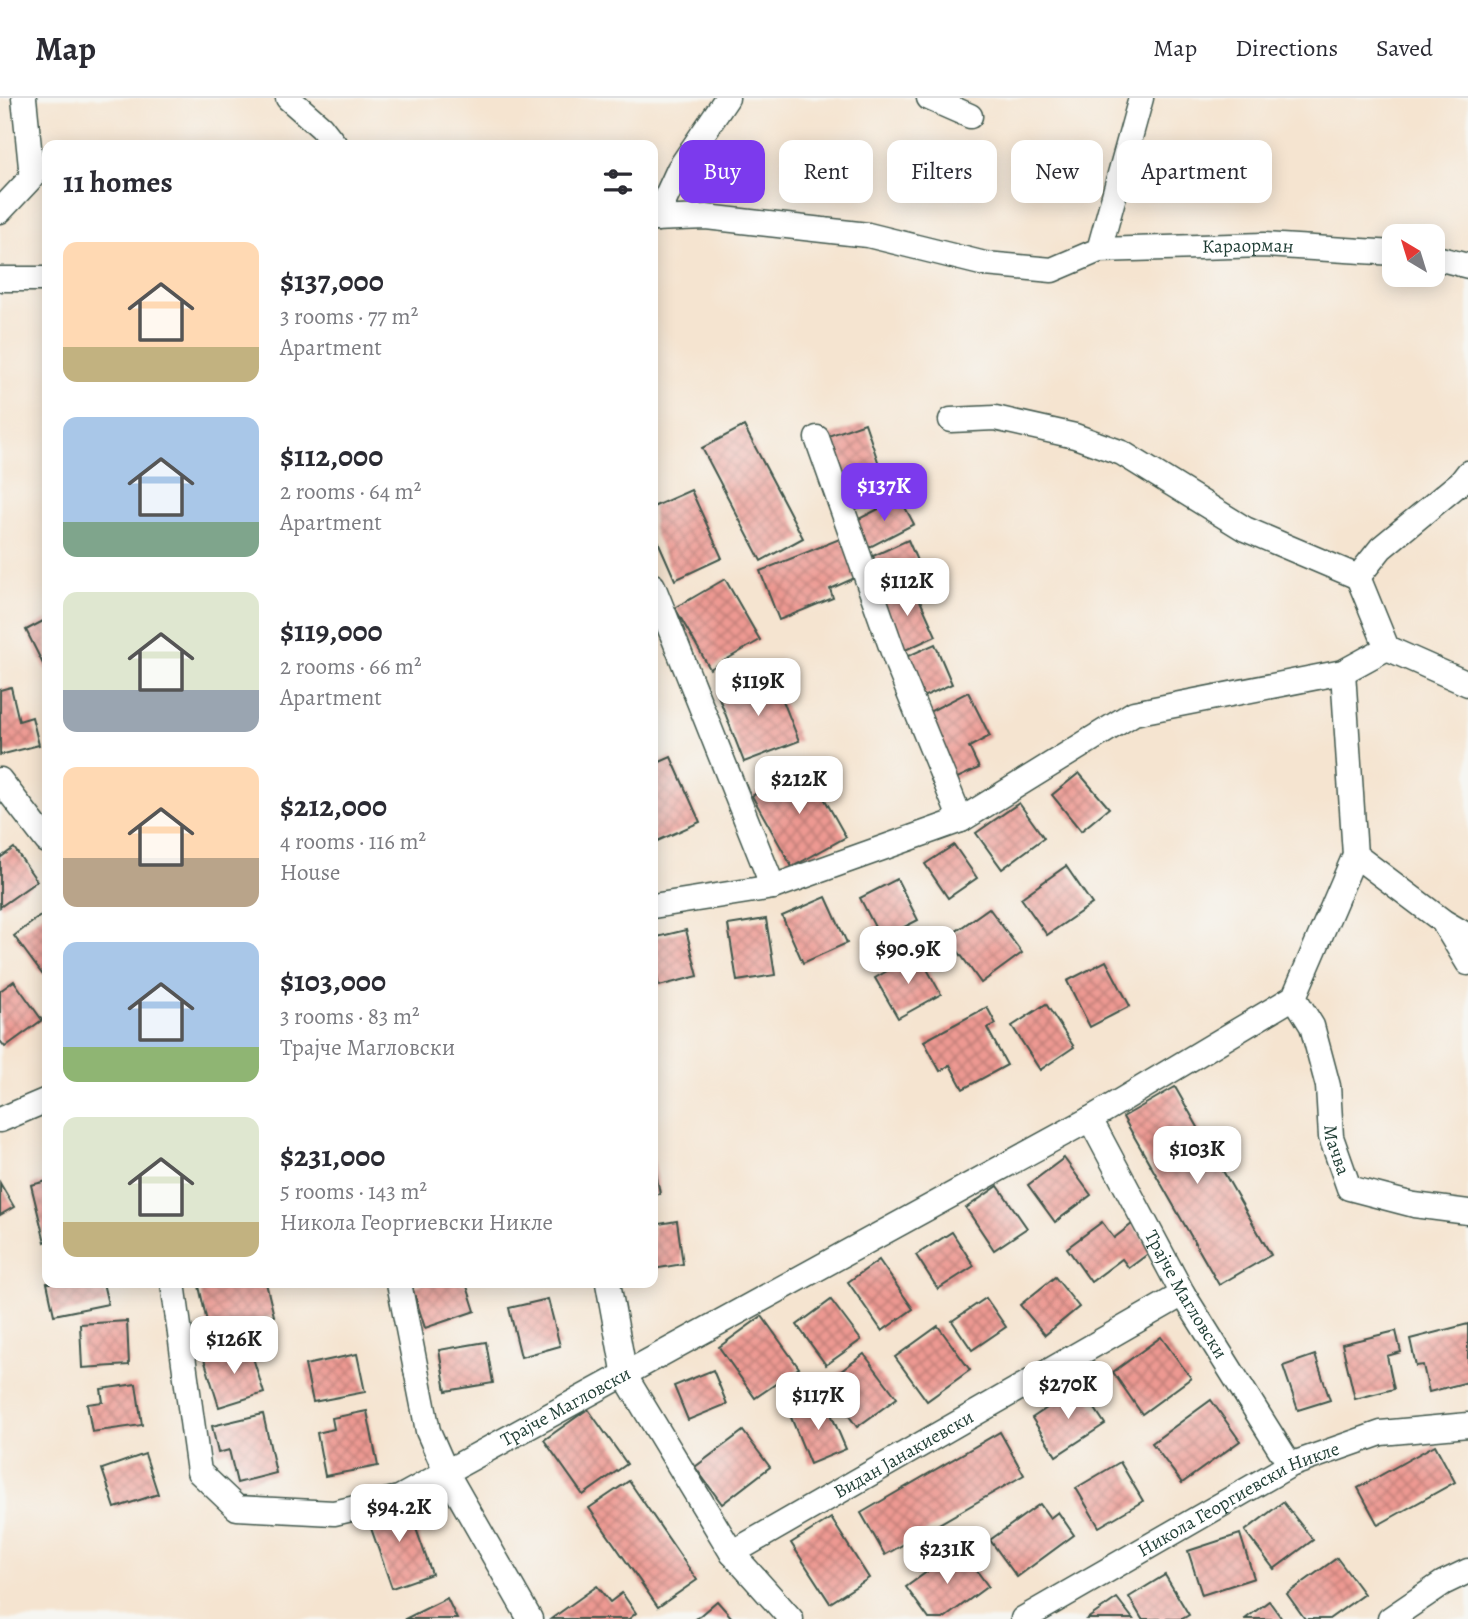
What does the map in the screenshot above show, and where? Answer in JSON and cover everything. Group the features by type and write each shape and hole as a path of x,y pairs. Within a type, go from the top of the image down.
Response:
{"street":[{"path":"0,211 32,177 24,98"},
{"path":"288,98 331,140"},
{"path":"658,211 679,169 727,98"},
{"path":"929,98 970,116"},
{"path":"658,219 706,217 868,235 985,264 1052,270 1099,250 1141,98"},
{"name":"Караорман","path":"1099,250 1264,245 1382,252"},
{"path":"1446,260 1468,266"},
{"path":"0,279 42,279"},
{"path":"951,420 995,418 1075,436 1122,453 1245,529 1358,577 1387,648 1468,684"},
{"path":"817,438 898,666 961,820"},
{"path":"1358,577 1381,548 1461,482 1468,472"},
{"path":"658,599 773,887"},
{"path":"658,905 773,887 961,820 1134,713 1343,672 1387,648"},
{"path":"1294,997 1355,855 1343,672"},
{"path":"0,780 42,835"},
{"path":"1355,855 1444,922 1468,936"},
{"path":"1444,922 1468,963"},
{"name":"Трајче Магловски","path":"174,1288 199,1472 237,1508 334,1513 399,1498 1090,1119 1294,997"},
{"name":"Мачва","path":"1294,997 1312,1026 1328,1086 1331,1137 1349,1188 1414,1205 1468,1212"},
{"path":"0,1120 42,1102"},
{"name":"Трајче Магловски","path":"1090,1119 1183,1294 1290,1465"},
{"path":"400,1288 428,1431 446,1472 530,1619"},
{"path":"609,1288 625,1376 732,1553 791,1619"},
{"name":"Видан Јанакиевски","path":"732,1553 1183,1294"},
{"name":"Никола Георгиевски Никле","path":"1023,1619 1290,1465 1381,1433 1468,1425"},
{"path":"1390,1619 1443,1583 1468,1571"}],"building":[{"path":"865,423 890,497 853,510 828,436"},
{"path":"744,426 803,538 761,561 702,448"},
{"path":"691,490 722,558 675,580 658,541 658,505"},
{"path":"900,498 914,524 868,548 855,521"},
{"path":"842,538 857,577 830,589 833,598 779,620 760,571"},
{"path":"908,540 921,570 886,586 873,556"},
{"path":"725,579 760,640 710,669 675,608"},
{"path":"913,585 936,636 901,652 878,601"},
{"path":"42,622 42,662 26,630"},
{"path":"935,644 952,684 916,700 899,660"},
{"path":"772,673 799,741 744,762 718,695"},
{"path":"11,687 19,721 32,717 39,745 0,755 0,690"},
{"path":"968,692 990,736 969,747 979,768 953,780 921,716"},
{"path":"671,757 700,822 658,841 658,763"},
{"path":"806,766 846,837 792,867 752,796"},
{"path":"1079,773 1109,808 1081,831 1052,795"},
{"path":"1019,803 1044,838 1002,869 976,833"},
{"path":"954,845 977,878 948,898 925,864"},
{"path":"14,848 37,881 0,907 0,858"},
{"path":"1066,866 1092,904 1047,935 1021,898"},
{"path":"897,879 918,920 881,939 860,898"},
{"path":"826,897 847,943 803,963 782,916"},
{"path":"989,908 1022,953 981,983 948,937"},
{"path":"42,915 42,974 14,936"},
{"path":"766,919 775,975 737,981 728,925"},
{"path":"686,930 698,976 659,986 658,937"},
{"path":"918,953 941,994 898,1018 875,978"},
{"path":"1106,961 1130,1006 1090,1027 1067,981"},
{"path":"14,981 42,1020 5,1047 0,1041 0,991"},
{"path":"1046,1004 1074,1047 1040,1070 1012,1026"},
{"path":"987,1007 996,1024 987,1028 1007,1065 963,1089 950,1065 940,1071 924,1041"},
{"path":"1175,1087 1271,1255 1219,1285 1123,1117"},
{"path":"1064,1158 1091,1195 1055,1222 1028,1185"},
{"path":"42,1182 42,1230 31,1185"},
{"path":"0,1183 14,1207 0,1215"},
{"path":"998,1186 1027,1228 994,1250 966,1208"},
{"path":"677,1221 683,1264 658,1268 658,1224"},
{"path":"1102,1222 1114,1238 1132,1224 1152,1251 1129,1268 1122,1259 1091,1282 1067,1248"},
{"path":"952,1232 974,1266 938,1289 916,1255"},
{"path":"879,1260 913,1309 882,1331 848,1282"},
{"path":"1055,1277 1079,1307 1045,1335 1020,1305"},
{"path":"48,1288 104,1288 108,1304 54,1315"},
{"path":"199,1288 267,1288 274,1316 209,1331"},
{"path":"412,1288 468,1288 475,1311 425,1328"},
{"path":"986,1298 1006,1327 972,1350 952,1321"},
{"path":"548,1299 560,1346 521,1357 509,1308"},
{"path":"831,1300 861,1340 826,1365 797,1325"},
{"path":"762,1316 799,1368 755,1398 719,1347"},
{"path":"127,1321 129,1365 82,1368 80,1324"},
{"path":"1468,1324 1468,1382 1429,1392 1423,1365 1416,1366 1410,1339"},
{"path":"938,1326 970,1370 927,1401 895,1357"},
{"path":"1396,1331 1401,1352 1387,1356 1394,1389 1355,1399 1342,1344"},
{"path":"1161,1337 1191,1378 1142,1414 1113,1372"},
{"path":"486,1342 493,1383 446,1391 439,1350"},
{"path":"249,1345 264,1393 219,1407 204,1359"},
{"path":"357,1354 365,1392 313,1402 305,1365"},
{"path":"864,1354 897,1398 857,1427 825,1383"},
{"path":"1315,1355 1330,1400 1298,1410 1283,1366"},
{"path":"713,1370 727,1404 688,1420 674,1386"},
{"path":"136,1384 142,1425 92,1432 87,1404 103,1402 101,1389"},
{"path":"1080,1386 1105,1424 1056,1456 1032,1418"},
{"path":"825,1400 846,1449 810,1464 790,1415"},
{"path":"1211,1400 1240,1441 1182,1483 1152,1443"},
{"path":"588,1409 627,1464 583,1495 544,1440"},
{"path":"367,1411 378,1466 325,1476 317,1433 334,1429 332,1418"},
{"path":"263,1414 276,1473 237,1483 229,1450 218,1453 212,1426"},
{"path":"743,1431 770,1467 722,1504 695,1467"},
{"path":"1000,1432 1024,1475 885,1555 861,1513"},
{"path":"1435,1445 1455,1482 1378,1525 1358,1488"},
{"path":"145,1454 158,1494 115,1508 102,1469"},
{"path":"1120,1462 1143,1501 1099,1527 1076,1488"},
{"path":"629,1481 697,1580 658,1607 589,1508"},
{"path":"406,1500 432,1574 392,1588 366,1514"},
{"path":"1283,1502 1313,1540 1274,1569 1245,1531"},
{"path":"1040,1504 1050,1518 1058,1512 1074,1535 1017,1577 990,1540"},
{"path":"831,1518 869,1578 830,1603 791,1543"},
{"path":"1240,1534 1254,1578 1202,1595 1188,1551"},
{"path":"960,1548 988,1586 943,1619 929,1619 906,1587"},
{"path":"1337,1558 1364,1594 1329,1619 1305,1619 1287,1594"},
{"path":"1165,1575 1189,1615 1182,1619 1142,1619 1129,1597"},
{"path":"597,1586 610,1602 622,1593 636,1613 629,1619 551,1619"},
{"path":"447,1598 457,1619 405,1619"},
{"path":"1117,1598 1133,1619 1087,1619"},
{"path":"717,1601 733,1619 696,1619"},
{"path":"1269,1601 1282,1619 1245,1619"}]}
